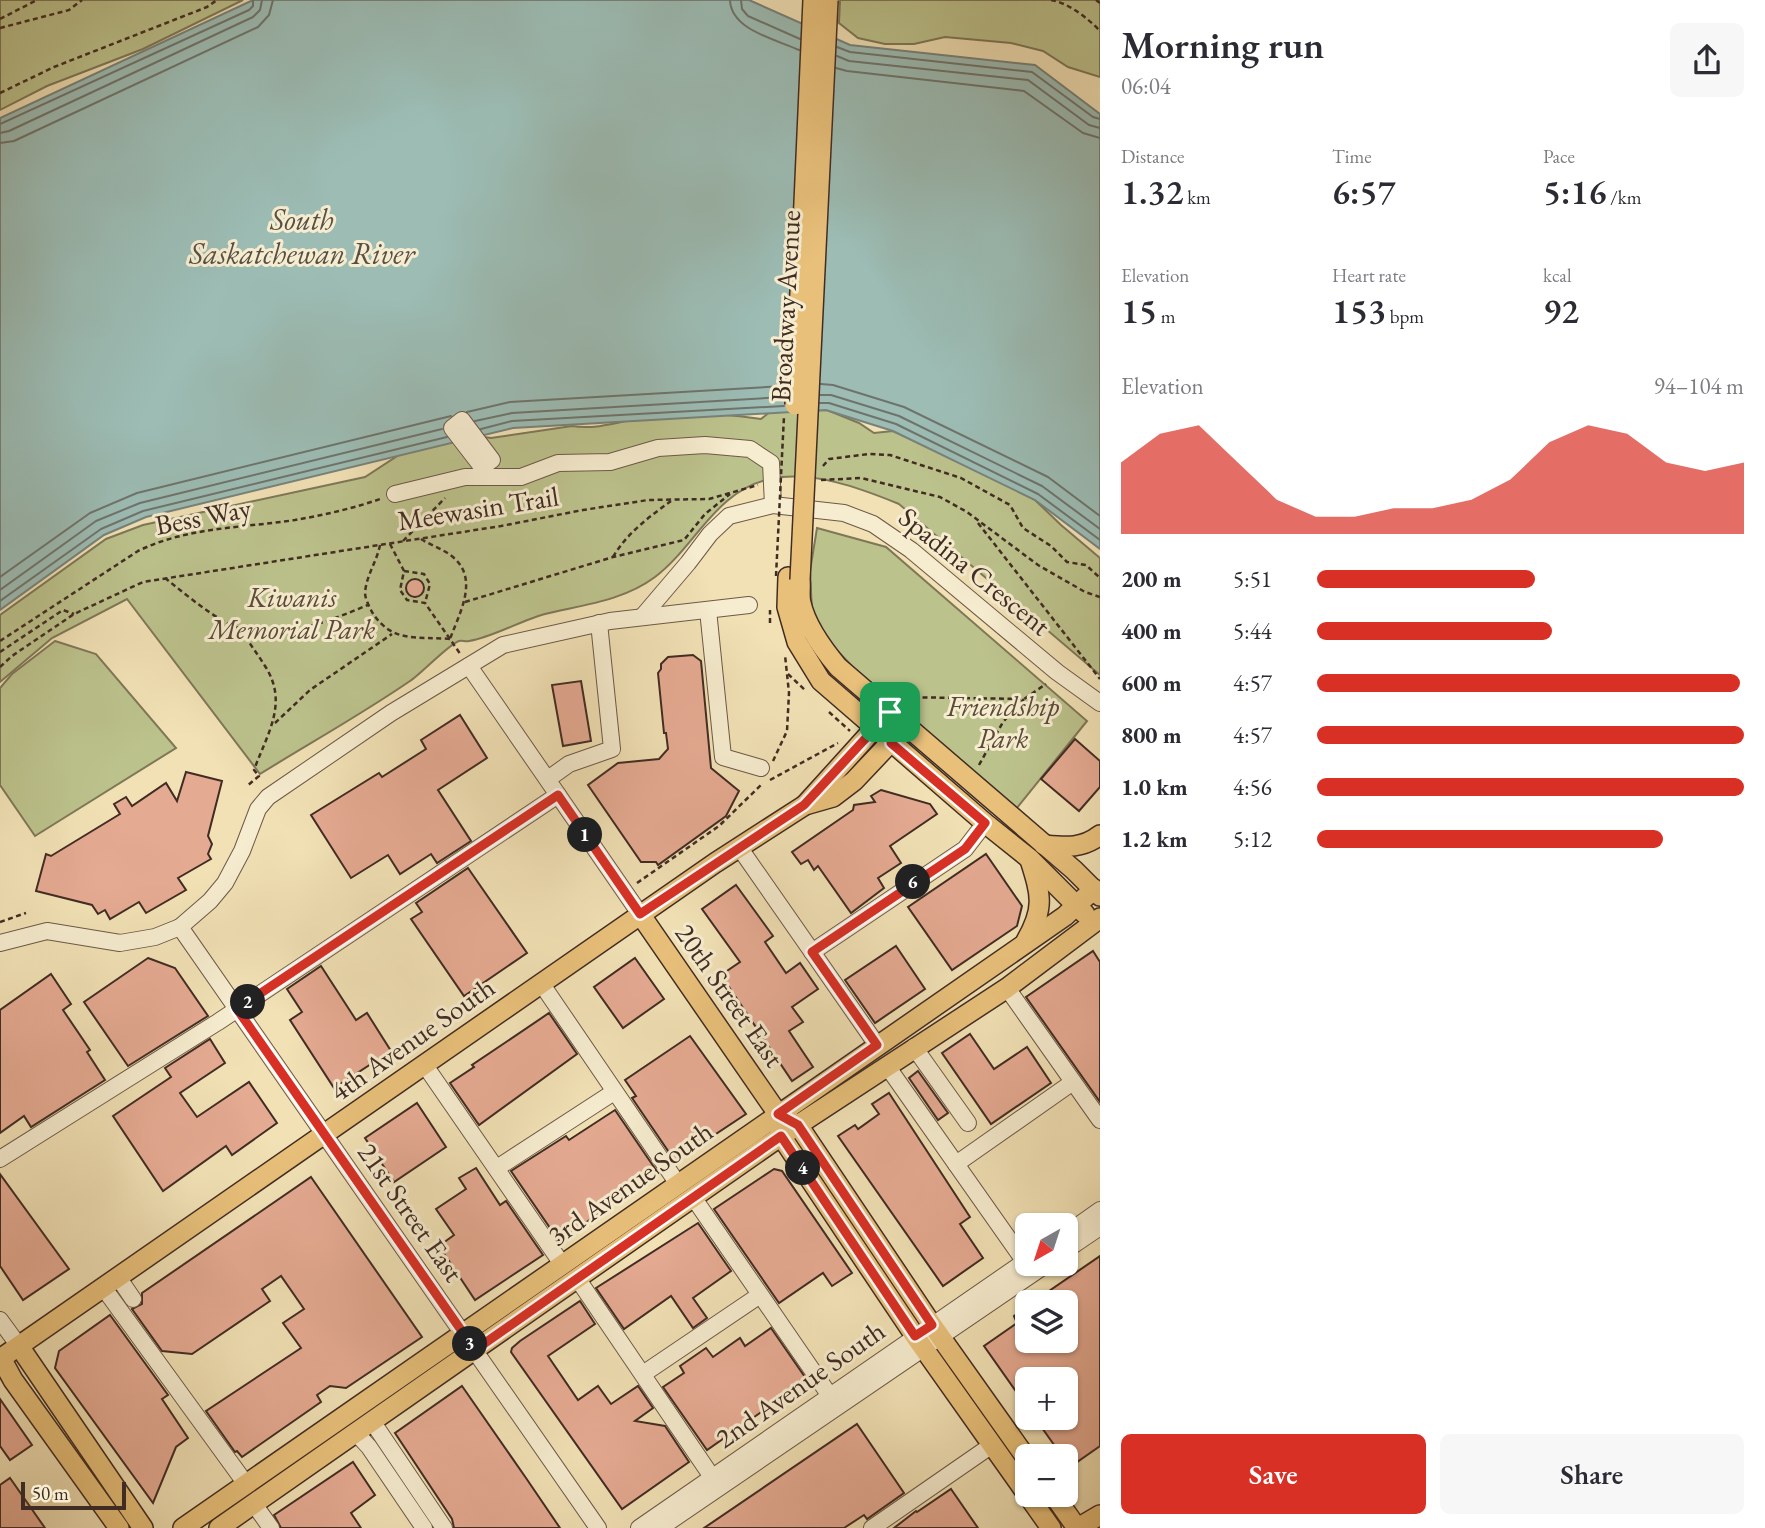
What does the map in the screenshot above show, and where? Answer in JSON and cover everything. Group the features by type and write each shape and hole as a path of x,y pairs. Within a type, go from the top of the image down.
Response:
{"main road":[{"name":"Broadway Avenue","path":"796,610 785,579 813,0"},
{"name":"Broadway Avenue","path":"785,579 828,0"},
{"path":"796,610 838,667 896,708 906,726 1037,852 1098,925"},
{"path":"796,610 797,642 821,681 985,823 1098,887"},
{"name":"4th Avenue South","path":"0,1358 640,914 804,805 896,708"},
{"name":"4th Avenue South","path":"804,805 833,797 854,781 906,726"},
{"path":"1037,852 1077,847 1100,835"},
{"path":"1023,946 1037,921 1040,907 1037,852"},
{"name":"3rd Avenue South","path":"183,1528 1023,946 1079,905 1098,887"},
{"name":"20th Street East","path":"640,914 778,1114 798,1125 992,1445 1051,1528"},
{"name":"3rd Avenue South","path":"219,1528 781,1136 1098,925"},
{"name":"20th Street East","path":"778,1114 781,1136 928,1337 1015,1444"},
{"path":"19,1346 143,1528"},
{"path":"0,1358 119,1528"},
{"path":"1063,1507 1078,1528 1100,1515"}],"street":[{"path":"458,423 452,428 482,467 488,463 499,476"},
{"path":"395,494 465,477 521,477 558,463 610,462 658,448 705,445 750,449 771,463 778,482 774,505"},
{"name":"Spadina Crescent","path":"642,617 710,534 729,516 774,505 844,513 873,524 911,550 1100,704"},
{"path":"0,943 47,931 120,943 155,937 180,928 210,901 225,883 242,851 258,809 268,797 391,713 503,645 599,623 749,605"},
{"path":"708,610 723,757 766,770"},
{"path":"548,779 569,764 612,749 599,623"},
{"name":"20th Street East","path":"469,666 640,914"},
{"path":"0,1159 130,1079 558,795"},
{"path":"812,952 965,849 985,823"},
{"path":"739,847 877,1045"},
{"name":"21st Street East","path":"180,928 598,1528"},
{"path":"541,983 678,1184"},
{"path":"1007,988 1100,1120"},
{"path":"914,1047 968,1123"},
{"path":"424,1064 562,1264"},
{"path":"887,1066 1015,1246"},
{"path":"956,1164 1073,1082"},
{"path":"497,1168 614,1092"},
{"path":"693,1197 830,1396"},
{"path":"1078,1226 1100,1210"},
{"path":"1078,1242 1100,1227"},
{"name":"2nd Avenue South","path":"660,1528 928,1337 1015,1270"},
{"name":"2nd Avenue South","path":"639,1528 830,1396 1027,1276"},
{"path":"577,1279 712,1477"},
{"path":"111,1282 133,1299"},
{"path":"111,1282 246,1483"},
{"path":"643,1374 760,1295"},
{"path":"0,1320 19,1346"},
{"path":"372,1421 432,1526"},
{"path":"356,1433 432,1526"},
{"path":"872,1528 992,1445"},
{"path":"254,1504 271,1528"}],"path":[{"path":"0,19 37,0"},
{"path":"0,28 69,10 82,0"},
{"path":"0,93 54,67 207,7 217,0"},
{"path":"1051,0 1058,1 1094,24 1100,31"},
{"path":"1096,0 1100,3"},
{"path":"820,470 829,459 879,454 890,455 961,478 1010,505 1023,528 1051,546 1067,562 1086,565 1100,578"},
{"path":"403,541 465,477"},
{"path":"819,480 861,478 940,496 967,512 1038,565 1085,592 1100,597"},
{"name":"Meewasin Trail","path":"0,667 74,614 143,582 163,577 501,526 648,500 709,499 778,482"},
{"path":"465,602 613,557 684,540 705,514 732,492"},
{"name":"Bess Way","path":"0,641 138,551 161,540 207,530 296,520 367,504 395,494"},
{"path":"613,557 634,530 673,500"},
{"path":"976,520 1100,679"},
{"path":"420,538 456,559 466,575 465,602 450,639"},
{"path":"389,542 404,571 400,590 407,600 425,603 450,639"},
{"path":"380,544 369,570 365,594 368,605 381,626 392,634 450,639"},
{"path":"404,571 424,574 430,584 425,603"},
{"path":"163,577 225,622 241,629 282,633 339,617 368,605"},
{"path":"0,652 63,610 74,614"},
{"path":"241,629 267,667 275,689 274,724 254,769 259,776 247,786"},
{"path":"274,724 310,690 392,634"},
{"path":"761,785 787,731 789,693 783,647"},
{"path":"977,768 1003,722 1024,699 1040,689 1058,672"},
{"path":"896,708 893,696 1024,699"},
{"path":"624,891 719,826 761,785 844,740"},
{"path":"0,922 26,913"}],"green space":[{"path":"0,0 243,0 143,49 47,86 0,110"},
{"path":"840,0 1100,0 1100,77 1068,67 1043,51 1011,43 945,37 914,44 885,44 858,38 839,23"},
{"name":"Kiwanis Memorial Park","path":"827,410 859,423 874,433 893,431 1009,485 1035,500 1100,558 1100,675 899,504 836,482 786,477 751,485 735,495 720,507 669,565 643,585 616,597 545,614 478,639 459,641 392,693 260,774 127,599 52,638 0,682 0,615 106,539 143,525 365,477 405,451 476,436 491,438 572,426 593,427 671,414 709,414 761,419 771,411"},
{"name":"Friendship Park","path":"817,528 886,547 1087,721 1016,809 852,666 825,638 812,611 810,571"},
{"path":"55,641 96,654 176,748 35,836 0,785 0,688 12,674"}],"water":[{"name":"South Saskatchewan River","path":"253,0 749,0 850,45 1035,65 1100,114 1100,549 1035,500 893,431 826,410 513,428 146,517 104,535 0,610 0,118"}],"building":[{"path":"415,579 421,582 424,588 421,594 415,597 409,594 406,588 409,582"},
{"path":"693,655 701,661 711,768 739,791 726,816 658,865 656,862 641,862 588,785 618,763 659,759 668,749 658,673 661,664 668,657"},
{"path":"581,681 591,741 563,746 552,685"},
{"path":"460,715 487,758 438,790 471,841 437,863 431,854 400,874 388,855 351,878 311,815 379,773 382,777 426,749 421,740"},
{"path":"1075,739 1100,761 1100,787 1079,811 1041,779"},
{"path":"186,772 222,781 208,836 212,844 208,854 211,859 178,878 186,890 146,913 139,902 110,919 105,910 98,914 92,905 36,891 46,854 51,856 120,814 114,804 126,797 132,806 166,783 177,801"},
{"path":"881,790 930,804 937,814 890,846 901,863 878,878 884,888 851,913 818,866 814,870 808,860 801,864 792,852 853,810 854,805 875,802 871,796"},
{"path":"986,854 1022,906 1017,926 952,970 908,907"},
{"path":"468,868 527,953 464,996 411,919 422,912 416,903"},
{"path":"736,885 773,936 765,942 786,973 800,963 818,989 792,1007 803,1022 789,1031 813,1067 792,1081 721,975 740,962 702,909"},
{"path":"896,946 925,989 875,1023 845,980"},
{"path":"1093,951 1100,962 1100,1102 1026,997"},
{"path":"148,958 175,968 208,1016 128,1066 84,1002"},
{"path":"635,958 664,999 623,1028 594,987"},
{"path":"321,966 356,1020 367,1013 391,1051 334,1088 290,1020 302,1012 287,989"},
{"path":"51,974 71,1004 63,1010 90,1050 87,1052 105,1080 31,1127 24,1116 0,1133 0,1010"},
{"path":"549,1013 577,1054 479,1125 450,1083"},
{"path":"970,1034 994,1069 1027,1047 1051,1083 991,1124 942,1053"},
{"path":"690,1036 746,1114 675,1161 632,1098 636,1096 625,1080"},
{"path":"210,1039 225,1063 180,1093 197,1117 249,1082 277,1123 232,1155 226,1146 163,1191 113,1116 171,1077 165,1068"},
{"path":"918,1071 948,1113 938,1120 909,1078"},
{"path":"889,1093 970,1217 960,1224 983,1258 943,1286 838,1136 855,1125 858,1129 879,1114 872,1104"},
{"path":"417,1103 446,1147 394,1182 365,1138"},
{"path":"615,1110 658,1173 559,1241 511,1171 566,1136 569,1140"},
{"path":"476,1168 500,1205 506,1201 543,1255 475,1300 439,1246 454,1235 436,1209 466,1189 459,1178"},
{"path":"774,1169 782,1171 852,1273 832,1286 823,1273 779,1303 714,1209"},
{"path":"0,1174 69,1269 23,1300 0,1266"},
{"path":"311,1177 422,1337 346,1388 330,1386 317,1395 321,1402 242,1457 235,1452 206,1411 301,1348 283,1323 304,1309 281,1276 262,1289 270,1301 192,1354 162,1351 132,1309 142,1304 142,1293"},
{"path":"698,1223 731,1271 693,1298 707,1318 693,1328 671,1296 624,1329 596,1288"},
{"path":"1100,1256 1100,1446 1078,1461 1078,1444 1053,1444 1044,1430 1078,1430 1078,1367 1015,1367 1015,1390 984,1346 1015,1324 1015,1353 1078,1353 1078,1290 1050,1290 1071,1276 1078,1276 1078,1271"},
{"path":"580,1301 595,1324 548,1356 578,1400 598,1386 611,1404 638,1386 653,1408 635,1421 665,1426 689,1462 622,1509 511,1352 520,1341"},
{"path":"110,1315 168,1395 162,1399 188,1438 176,1447 153,1503 55,1368 59,1351"},
{"path":"771,1328 807,1380 707,1450 663,1387 684,1373 680,1366 706,1348 713,1357 740,1338 745,1346"},
{"path":"462,1386 560,1528 454,1528 452,1519 395,1433"},
{"path":"0,1399 32,1445 10,1460 0,1446"},
{"path":"857,1424 904,1493 867,1519 864,1515 844,1528 704,1528"},
{"path":"353,1462 375,1495 351,1513 361,1528 281,1528 274,1515"},
{"path":"10,1478 45,1528 0,1528 0,1485"},
{"path":"951,1489 978,1528 894,1528 916,1511"}],"route":[{"path":"890,712 906,726 891,743 985,823 965,849 812,952 877,1045 778,1114 798,1125 932,1325 915,1336 781,1136 475,1350 237,1009 558,795 640,914 804,805 890,712"}]}
